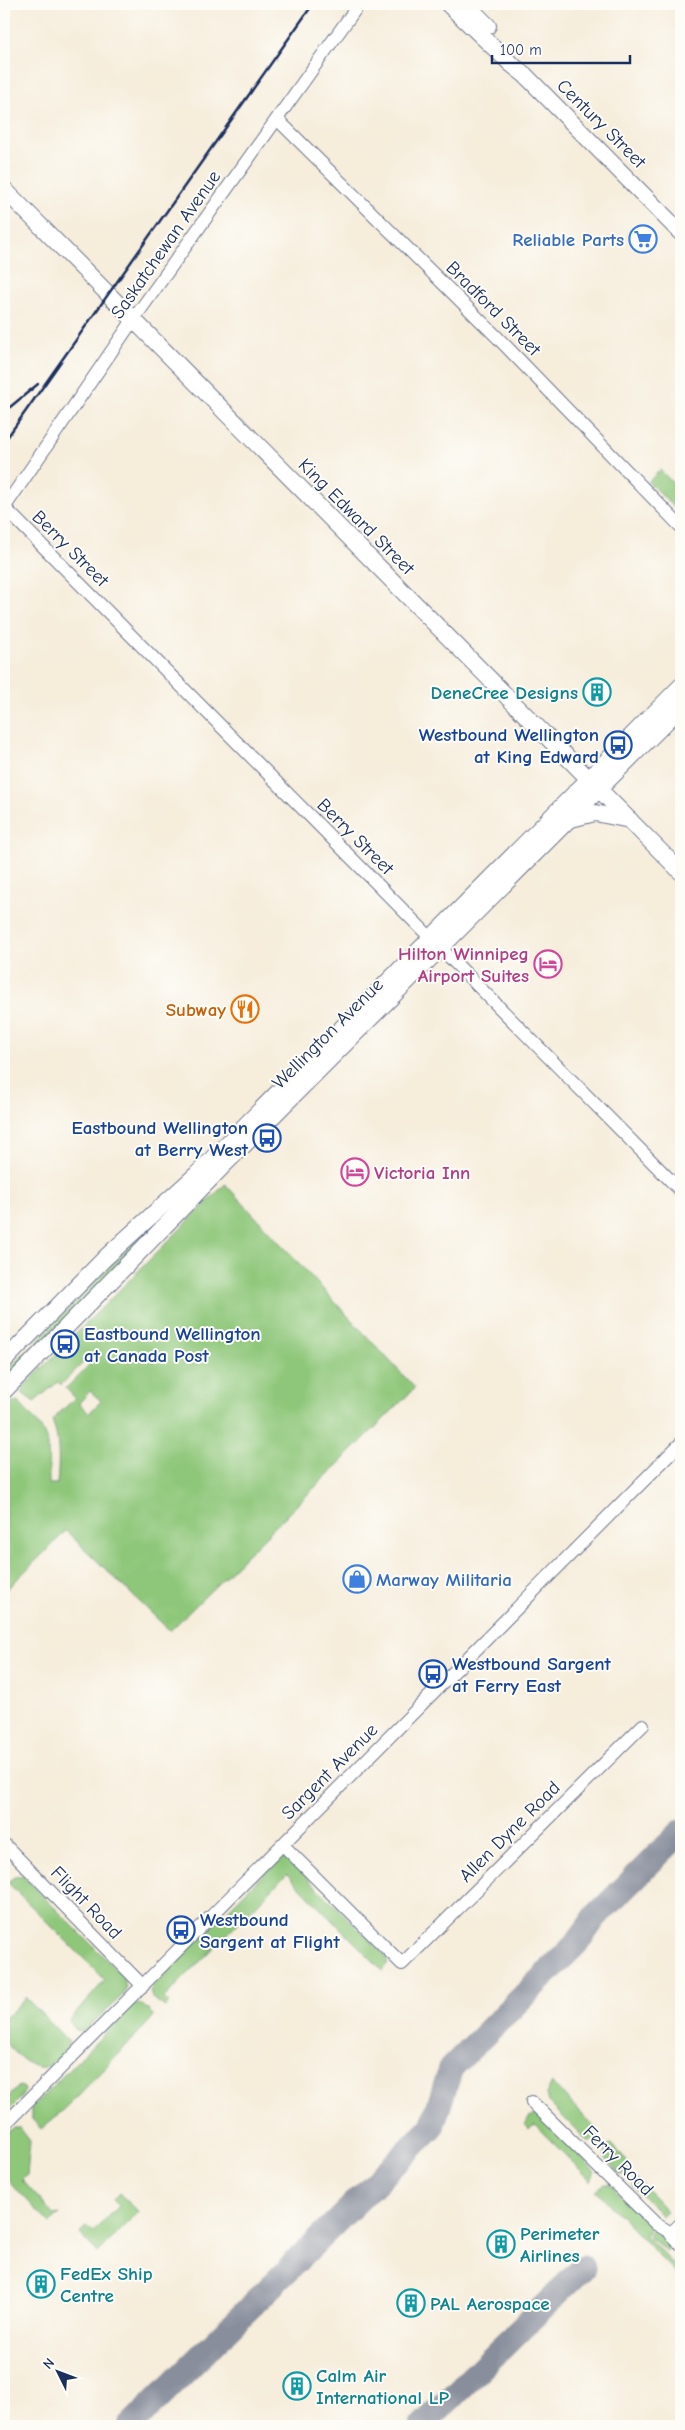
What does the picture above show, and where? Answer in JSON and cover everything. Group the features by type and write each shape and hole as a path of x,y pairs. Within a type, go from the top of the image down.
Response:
{"main road":[{"name":"Century Street","path":"448,4 525,75 681,233"},
{"path":"466,4 514,54 525,75"},
{"name":"King Edward Street","path":"4,189 681,872"},
{"name":"Wellington Avenue","path":"4,1391 220,1159 661,717 681,686"},
{"name":"Wellington Avenue","path":"661,717 681,706"},
{"name":"Wellington Avenue","path":"435,942 564,825 594,783"},
{"path":"564,825 574,818 595,813 631,820"},
{"name":"Wellington Avenue","path":"4,1361 106,1257 220,1159"}],"street":[{"name":"Saskatchewan Avenue","path":"4,508 133,320 359,4"},
{"name":"Bradford Street","path":"277,119 497,337 681,527"},
{"name":"Berry Street","path":"4,508 681,1192"},
{"name":"Sargent Avenue","path":"4,2125 681,1443"},
{"name":"Allen Dyne Road","path":"283,1845 402,1964 643,1725"},
{"name":"Flight Road","path":"4,1844 142,1986"},
{"name":"Ferry Road","path":"532,2102 656,2224 679,2234"}],"green space":[{"path":"660,470 681,491 681,514 648,482"},
{"path":"199,1184 40,1346 36,1341 171,1205"},
{"path":"225,1184 415,1388 170,1631 66,1531 4,1592 4,1408 8,1404 18,1402 37,1423 46,1438 48,1446 49,1484 57,1484 58,1444 52,1420 75,1398 66,1388 89,1365 85,1361 61,1385 58,1382 34,1402 22,1393 22,1388","holes":["90,1391 101,1401 89,1413 79,1403"]},
{"path":"32,1345 37,1349 4,1383 4,1373"},
{"path":"287,1858 384,1954 388,1962 383,1971 287,1874 164,1998 169,2003 165,2007 152,1998 150,1991 153,1986 277,1860"},
{"path":"23,1876 123,1976 126,1988 123,1995 83,2032 75,2029 69,2021 105,1980 8,1883 15,1877"},
{"path":"26,1998 69,2042 58,2059 50,2065 43,2067 29,2063 22,2059 4,2041 4,2015 6,2017"},
{"path":"138,2004 144,2006 154,2016 67,2107 41,2129 31,2118 31,2108 131,2007"},
{"path":"552,2083 600,2133 593,2141 587,2141 548,2102 546,2094"},
{"path":"19,2086 23,2087 24,2091 20,2099 4,2115 4,2102"},
{"path":"537,2114 595,2171 591,2181 535,2125 529,2129 525,2125 529,2117"},
{"path":"13,2128 20,2128 30,2141 27,2175 22,2180 54,2215 60,2214 50,2224 4,2176 4,2135"},
{"path":"611,2144 626,2159 628,2170 626,2174 620,2175 605,2157 605,2148"},
{"path":"636,2178 667,2211 662,2215 632,2186"},
{"path":"605,2184 611,2185 652,2227 645,2235 681,2272 681,2279 595,2190"},
{"path":"119,2193 139,2212 98,2253 80,2234 86,2226 94,2232 119,2206 113,2200"},
{"path":"654,2229 670,2248 666,2252 648,2235"}],"taxiway":[{"path":"130,2426 432,2127 451,2068 576,1944 596,1916 681,1832"},
{"path":"422,2426 583,2268"}],"railway":[{"path":"4,442 313,4"},
{"path":"4,412 38,384"}],"place":[{"name":"Reliable Parts","path":"643,239"},
{"name":"DeneCree Designs","path":"597,692"},
{"name":"Westbound Wellington at King Edward","path":"618,745"},
{"name":"Hilton Winnipeg Airport Suites","path":"548,964"},
{"name":"Subway","path":"245,1009"},
{"name":"Eastbound Wellington at Berry West","path":"267,1138"},
{"name":"Victoria Inn","path":"355,1172"},
{"name":"Eastbound Wellington at Canada Post","path":"65,1344"},
{"name":"Marway Militaria","path":"357,1579"},
{"name":"Westbound Sargent at Ferry East","path":"433,1674"},
{"name":"Westbound Sargent at Flight","path":"181,1930"},
{"name":"Perimeter Airlines","path":"501,2244"},
{"name":"FedEx Ship Centre","path":"41,2284"},
{"name":"PAL Aerospace","path":"411,2303"},
{"name":"Calm Air International LP","path":"297,2386"}]}
